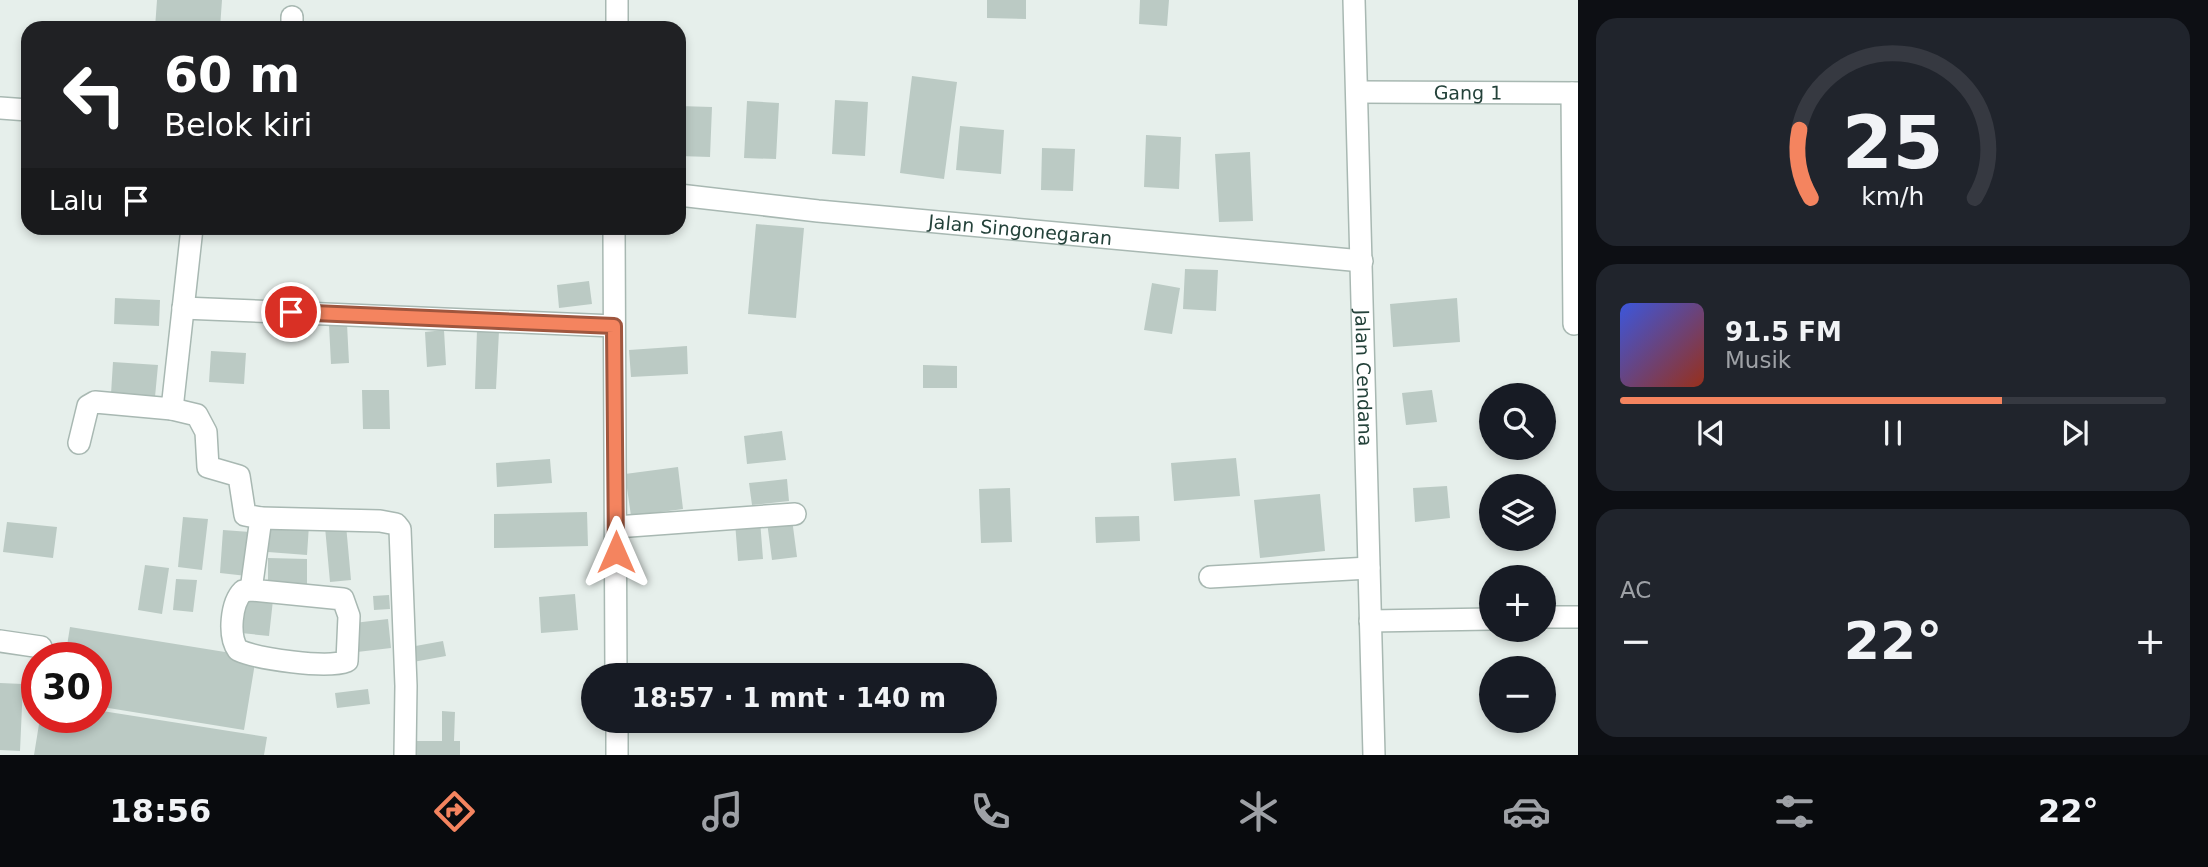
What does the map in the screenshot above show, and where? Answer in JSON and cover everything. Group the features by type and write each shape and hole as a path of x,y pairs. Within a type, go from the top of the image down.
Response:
{"street":[{"path":"617,0 617,21"},
{"name":"Jalan Cendana","path":"1354,0 1374,755"},
{"name":"Gang 1","path":"1357,92 1575,93"},
{"path":"1574,324 1575,93"},
{"path":"0,108 21,110"},
{"name":"Jalan Singonegaran","path":"686,196 818,211 1362,261"},
{"path":"172,409 191,235"},
{"path":"614,235 616,663"},
{"path":"183,308 614,326"},
{"path":"79,443 88,406 95,402 172,409 197,415 206,432 208,467 239,476 245,515 396,524 400,529 406,686 405,755"},
{"path":"615,527 795,514"},
{"path":"251,590 261,518"},
{"path":"1210,577 1369,568"},
{"path":"251,590 343,599 349,616 347,661 334,664 310,662 238,650 232,635 235,603 243,591 251,590"},
{"path":"1556,617 1578,617"},
{"path":"1370,621 1479,618"},
{"path":"0,641 21,645"},
{"path":"617,733 617,755"}],"building":[{"path":"157,0 222,0 220,21 156,21"},
{"path":"987,0 1026,0 1026,19 987,18"},
{"path":"1140,0 1169,0 1167,26 1139,24"},
{"path":"912,76 957,82 944,179 900,173"},
{"path":"835,100 868,102 865,156 832,154"},
{"path":"747,101 779,103 776,159 744,158"},
{"path":"686,106 712,107 710,157 686,156"},
{"path":"960,126 1004,130 1001,174 956,170"},
{"path":"1146,135 1181,137 1179,189 1144,187"},
{"path":"1042,148 1075,149 1073,191 1041,190"},
{"path":"1250,152 1253,221 1219,222 1215,154"},
{"path":"756,224 804,228 796,318 748,314"},
{"path":"1185,269 1218,270 1216,311 1183,309"},
{"path":"589,281 592,304 559,308 557,285"},
{"path":"1152,283 1180,288 1172,334 1144,330"},
{"path":"115,298 160,300 159,326 114,324"},
{"path":"1457,298 1460,342 1393,347 1390,304"},
{"path":"347,324 349,363 331,364 329,325"},
{"path":"444,330 446,365 427,367 425,332"},
{"path":"477,330 499,331 496,389 475,389"},
{"path":"687,346 688,374 631,377 629,350"},
{"path":"211,351 246,353 244,384 209,382"},
{"path":"113,362 158,365 155,397 111,394"},
{"path":"923,365 957,366 957,388 923,388"},
{"path":"362,390 389,390 390,429 363,429"},
{"path":"1432,390 1437,422 1406,425 1402,393"},
{"path":"782,431 786,460 747,464 744,436"},
{"path":"1236,458 1240,496 1174,501 1171,463"},
{"path":"550,459 552,483 497,487 496,463"},
{"path":"678,467 683,509 631,516 625,474"},
{"path":"787,479 789,501 752,505 749,483"},
{"path":"1447,486 1450,518 1415,522 1413,488"},
{"path":"1010,488 1012,542 981,543 979,489"},
{"path":"1320,494 1325,551 1260,558 1254,500"},
{"path":"587,512 588,546 494,548 494,514"},
{"path":"1139,516 1140,541 1096,543 1095,517"},
{"path":"183,517 208,519 202,570 178,567"},
{"path":"792,519 797,557 772,560 767,522"},
{"path":"760,520 763,559 738,561 735,522"},
{"path":"7,522 57,527 53,558 3,552"},
{"path":"270,523 309,525 307,555 268,552"},
{"path":"346,525 351,580 330,582 325,527"},
{"path":"223,530 250,532 247,576 220,573"},
{"path":"268,558 307,559 307,589 268,589"},
{"path":"145,565 169,568 162,614 138,610"},
{"path":"176,579 197,580 193,612 173,610"},
{"path":"575,594 578,630 541,633 539,597"},
{"path":"389,595 390,609 374,610 373,596"},
{"path":"245,597 273,600 269,636 241,633"},
{"path":"388,619 391,648 357,652 354,623"},
{"path":"70,627 256,657 244,730 112,709 112,642 68,642"},
{"path":"443,641 446,656 413,662 410,647"},
{"path":"0,683 21,684 20,751 0,750"},
{"path":"368,689 370,704 337,708 335,693"},
{"path":"442,711 455,712 454,741 460,741 460,755 413,755 413,741 442,741"},
{"path":"112,713 267,737 264,755 34,755 38,733 112,733"}],"route":[{"path":"291,312 614,326 616,552"}]}
